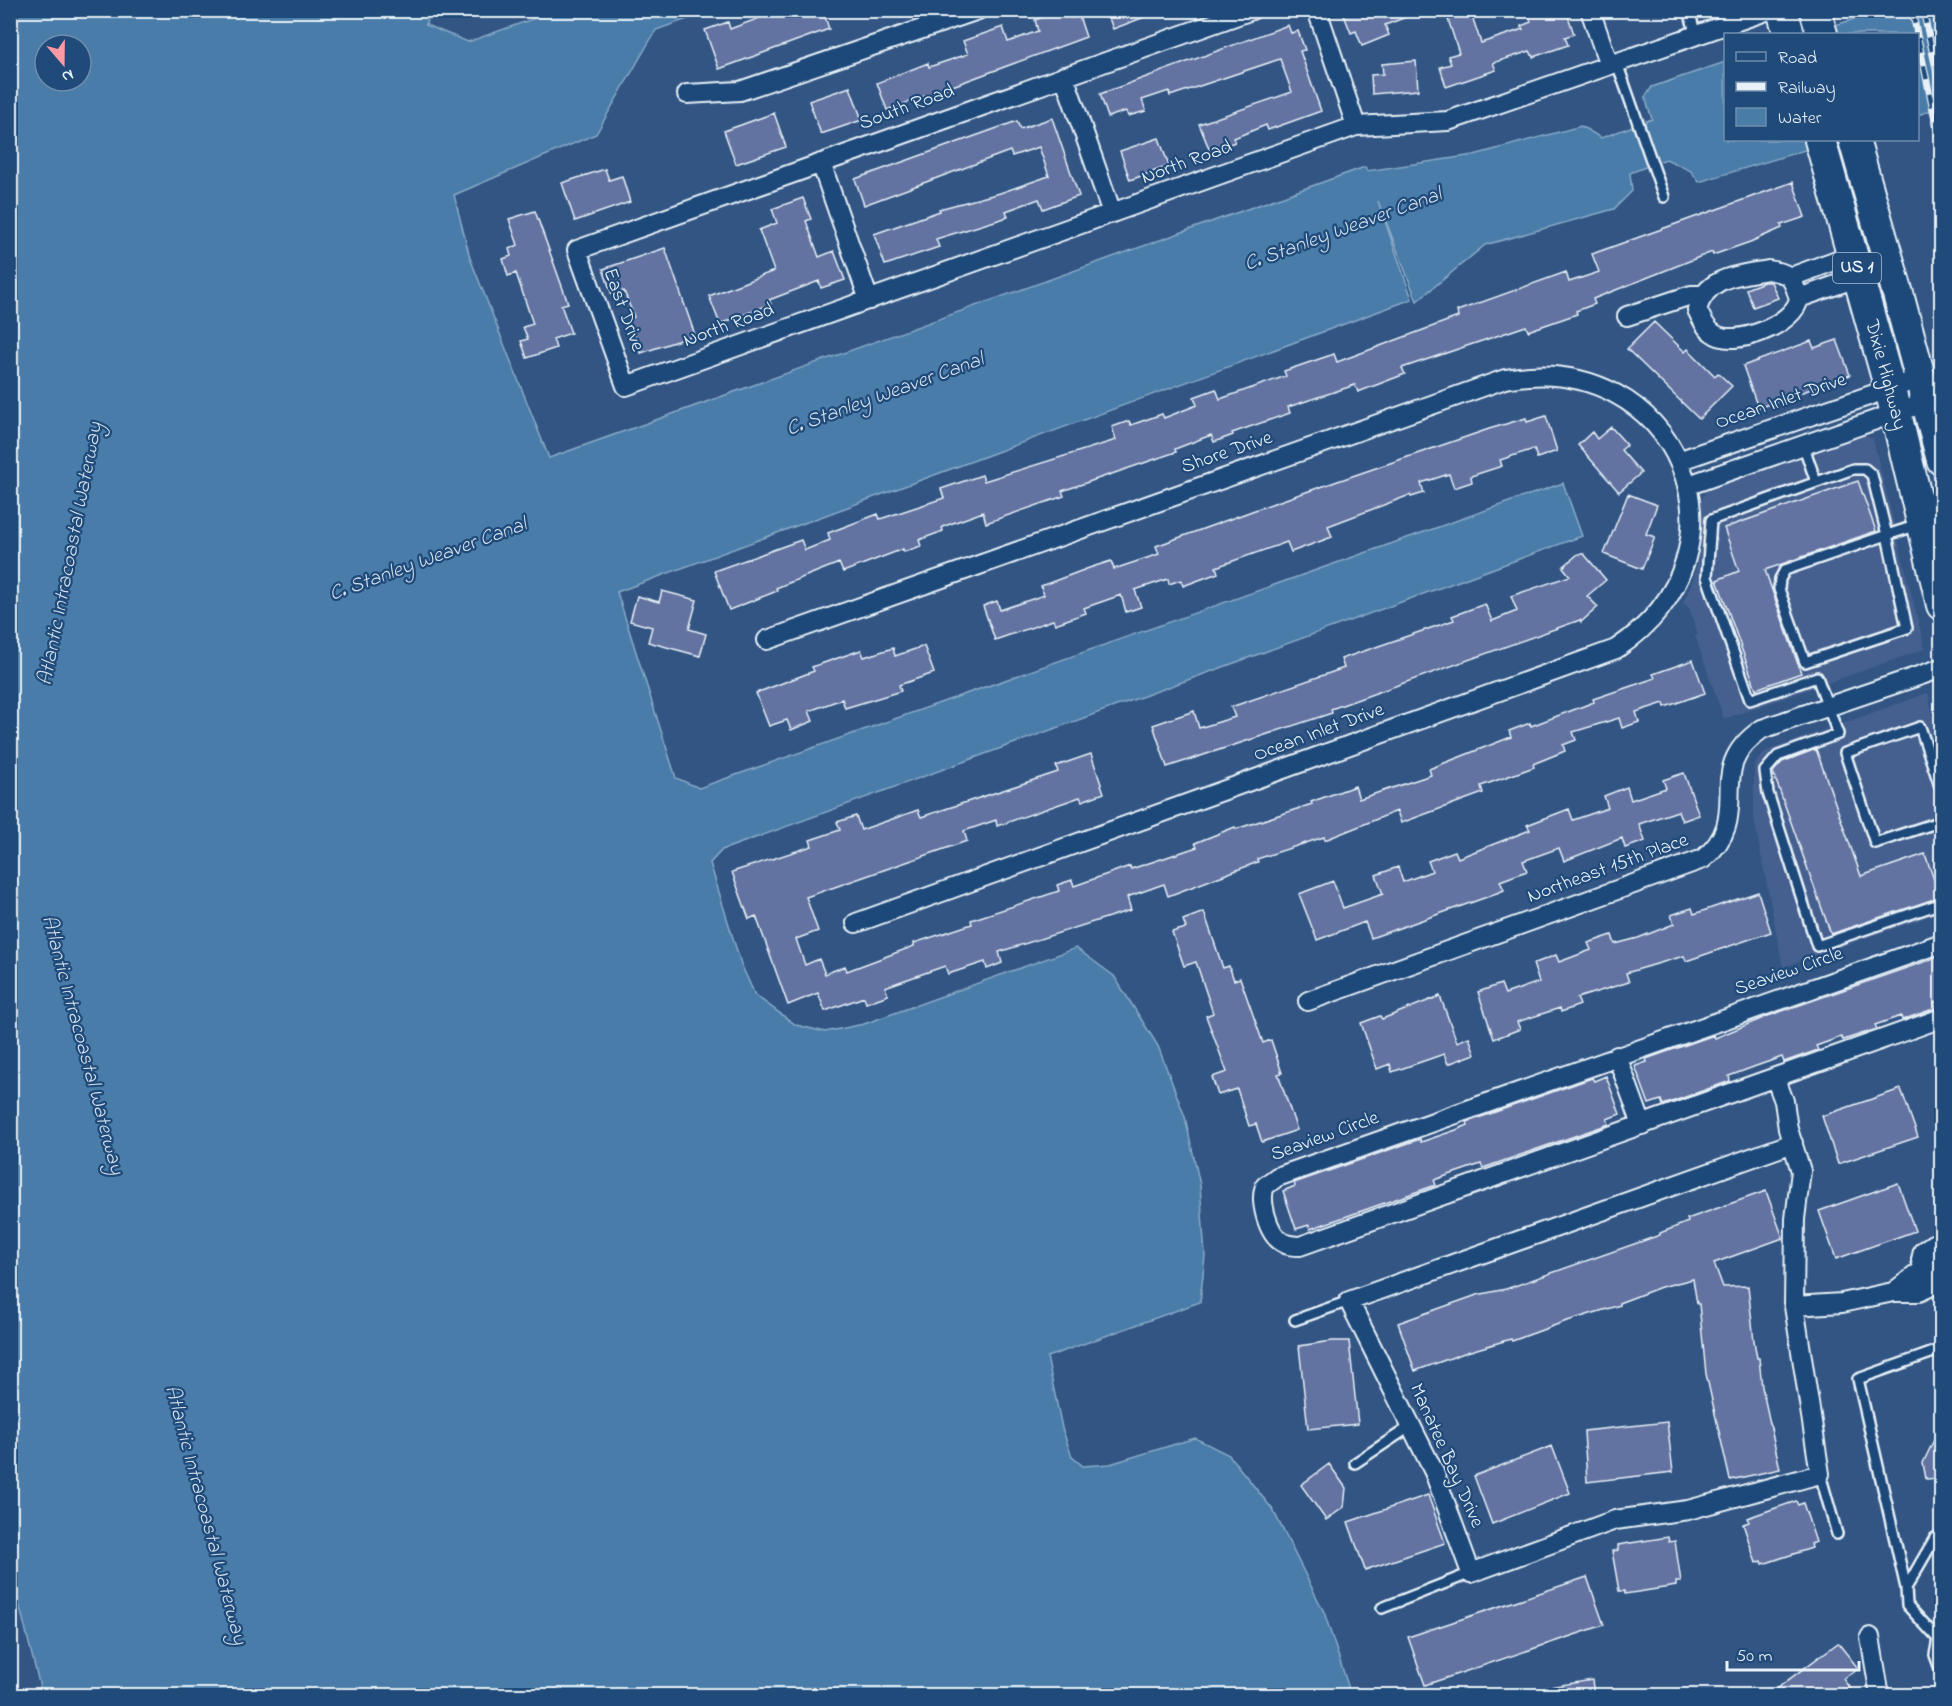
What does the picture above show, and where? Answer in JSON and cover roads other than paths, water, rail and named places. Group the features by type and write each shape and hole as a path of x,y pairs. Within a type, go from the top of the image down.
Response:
{"main road":[{"name":"Dixie Highway","path":"1854,141 1924,390 1941,460"},
{"name":"Dixie Highway","path":"1821,144 1893,400 1941,605"}],"street":[{"path":"687,94 740,92 978,10"},
{"name":"South Road","path":"577,250 1252,10"},
{"path":"1317,10 1356,126"},
{"path":"1590,10 1613,64"},
{"name":"North Road","path":"626,386 1356,126 1448,121 1696,36 1781,21"},
{"path":"1064,76 1112,213"},
{"path":"821,163 869,300"},
{"name":"East Drive","path":"577,250 626,386"},
{"path":"1856,266 1799,301 1778,324 1754,335 1728,339 1713,334 1697,310 1701,295 1712,285 1738,275 1768,270 1789,275 1856,266"},
{"path":"1789,275 1799,301"},
{"path":"1627,316 1690,295 1701,295"},
{"name":"Shore Drive","path":"767,640 1506,379 1530,374 1554,374 1579,378 1602,386 1640,411 1681,460"},
{"name":"Ocean Inlet Drive","path":"856,923 1616,649 1637,635 1655,618 1681,577 1692,529 1689,485 1681,460 1924,390"},
{"name":"Ocean Inlet Drive","path":"1689,485 1803,444 1893,400 1924,390"},
{"name":"Northeast 15th Place","path":"1308,1001 1703,859 1722,839 1728,826 1731,813 1730,772 1741,747 1762,729 1941,668"},
{"name":"Seaview Circle","path":"1941,943 1277,1177 1265,1186 1263,1203 1275,1237 1283,1243 1300,1246 1941,1018"},
{"path":"1617,1056 1642,1125"},
{"path":"1471,1572 1615,1520 1688,1510 1820,1474 1794,1306 1795,1219 1801,1172 1784,1101 1775,1077"},
{"path":"1349,1301 1793,1143"},
{"path":"1794,1306 1842,1303 1893,1292 1919,1292 1940,1282 1924,1269 1921,1260 1923,1251 1933,1244 1941,1243"},
{"path":"1893,1292 1941,1256"},
{"name":"Manatee Bay Drive","path":"1349,1301 1434,1472 1471,1572"},
{"path":"1870,1637 1880,1695"}],"lane":[{"path":"1689,10 1696,36"},
{"path":"1613,64 1664,197"},
{"path":"1803,444 1816,482"},
{"path":"1805,662 1907,628 1872,476 1865,469 1853,469 1712,520 1707,576 1750,700 1817,677"},
{"path":"1923,523 1785,570 1780,579 1779,589 1805,662 1817,677 1828,706 1875,843 1941,821"},
{"path":"1845,753 1920,727 1941,792"},
{"path":"1838,734 1778,756 1765,771 1768,793 1817,946 1941,903"},
{"path":"1929,754 1941,750"},
{"path":"1295,1320 1349,1301"},
{"path":"1941,1349 1858,1379 1907,1605 1940,1638 1935,1655 1941,1674"},
{"path":"1355,1463 1411,1426"},
{"path":"1820,1474 1837,1534"},
{"path":"1905,1588 1935,1538 1941,1535"},
{"path":"1382,1608 1471,1572"}],"water":[{"path":"10,11 429,11 426,25 468,42 555,11 710,11 656,30 596,134 454,195 470,258 549,458 1365,167 1367,171 1474,155 1581,126 1601,138 1652,119 1645,97 1652,87 1724,62 1724,141 1835,141 1699,182 1691,171 1666,159 1630,173 1632,191 1614,209 1485,245 1417,301 1378,201 1412,299 617,592 676,778 699,788 1563,483 1582,536 722,850 710,863 741,964 755,995 796,1025 825,1032 864,1024 1076,948 1114,976 1158,1046 1185,1117 1200,1185 1205,1256 1200,1302 1047,1357 1062,1428 1072,1457 1083,1466 1110,1464 1195,1438 1229,1455 1273,1510 1324,1612 1351,1695 42,1695 10,1568"},
{"path":"1880,11 1941,11 1941,107 1919,115 1919,33 1810,33"}],"railway":[{"path":"1912,10 1917,33"},
{"path":"1923,10 1942,96"},
{"path":"1919,43 1942,153"}],"water label":[{"name":"C. Stanley Weaver Canal","path":"1343,230"},
{"name":"C. Stanley Weaver Canal","path":"885,395"},
{"name":"Atlantic Intracoastal Waterway","path":"71,554"},
{"name":"C. Stanley Weaver Canal","path":"428,560"},
{"name":"Atlantic Intracoastal Waterway","path":"82,1045"},
{"name":"Atlantic Intracoastal Waterway","path":"205,1515"}]}
